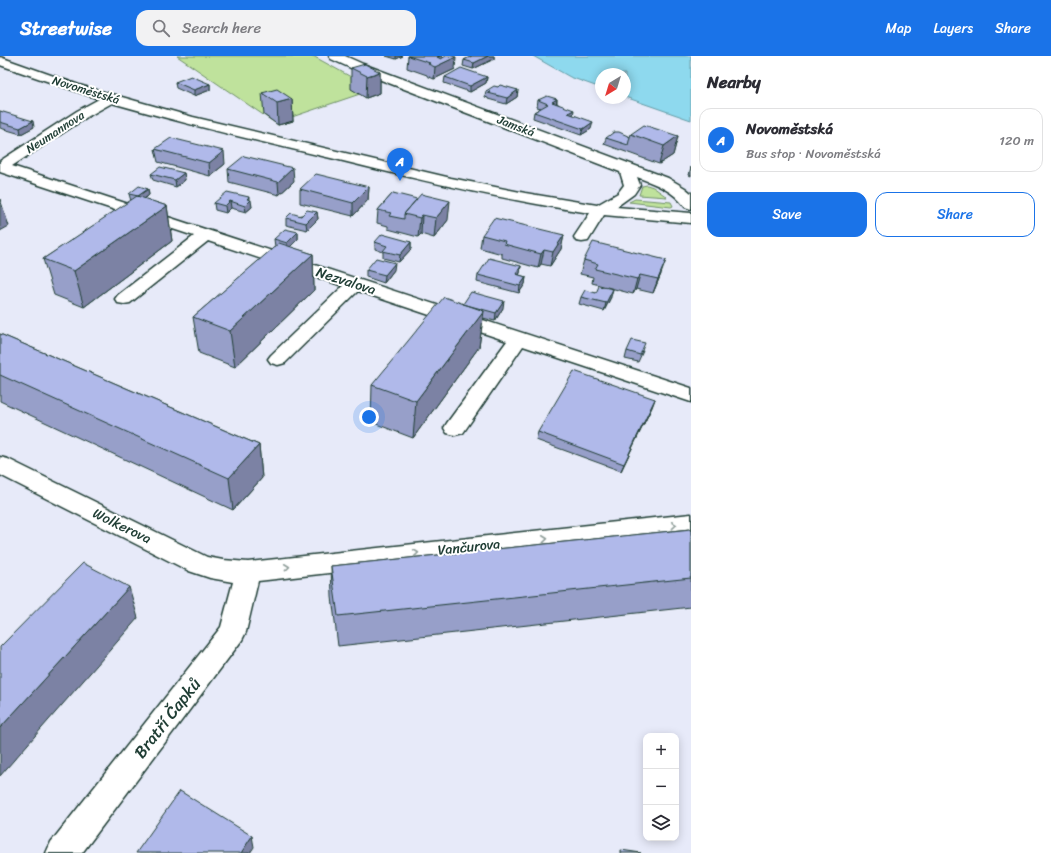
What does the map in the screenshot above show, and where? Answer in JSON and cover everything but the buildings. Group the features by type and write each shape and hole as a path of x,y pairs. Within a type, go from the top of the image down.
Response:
{"street":[{"name":"Jamská","path":"335,56 359,67 657,179 683,194 691,204"},
{"name":"Novoměstská","path":"0,61 63,84 111,98 243,133 437,179 556,203 600,210 691,218"},
{"name":"Neumannova","path":"1,167 82,114 111,98"},
{"name":"Nezvalova","path":"1,167 691,396"},
{"path":"582,238 600,210 629,191 632,185 628,169"},
{"path":"124,299 206,234"},
{"path":"278,359 355,284"},
{"path":"455,428 519,338"},
{"name":"Wolkerova","path":"0,465 209,568 232,572 248,572"},
{"name":"Vančurova","path":"248,572 691,523"},
{"name":"Bratří Čapků","path":"62,853 233,632 248,572"}],"green space":[{"path":"177,56 313,56 380,93 366,98 360,94 289,118 293,121 278,125"},
{"path":"647,185 653,187 667,197 639,195 642,186"},
{"path":"635,199 671,202 673,206 629,202"}],"water":[{"path":"533,56 691,56 691,120 631,99 631,68 595,68 595,86 570,77"}],"place":[{"name":"Novoměstská","path":"400,181"}]}
